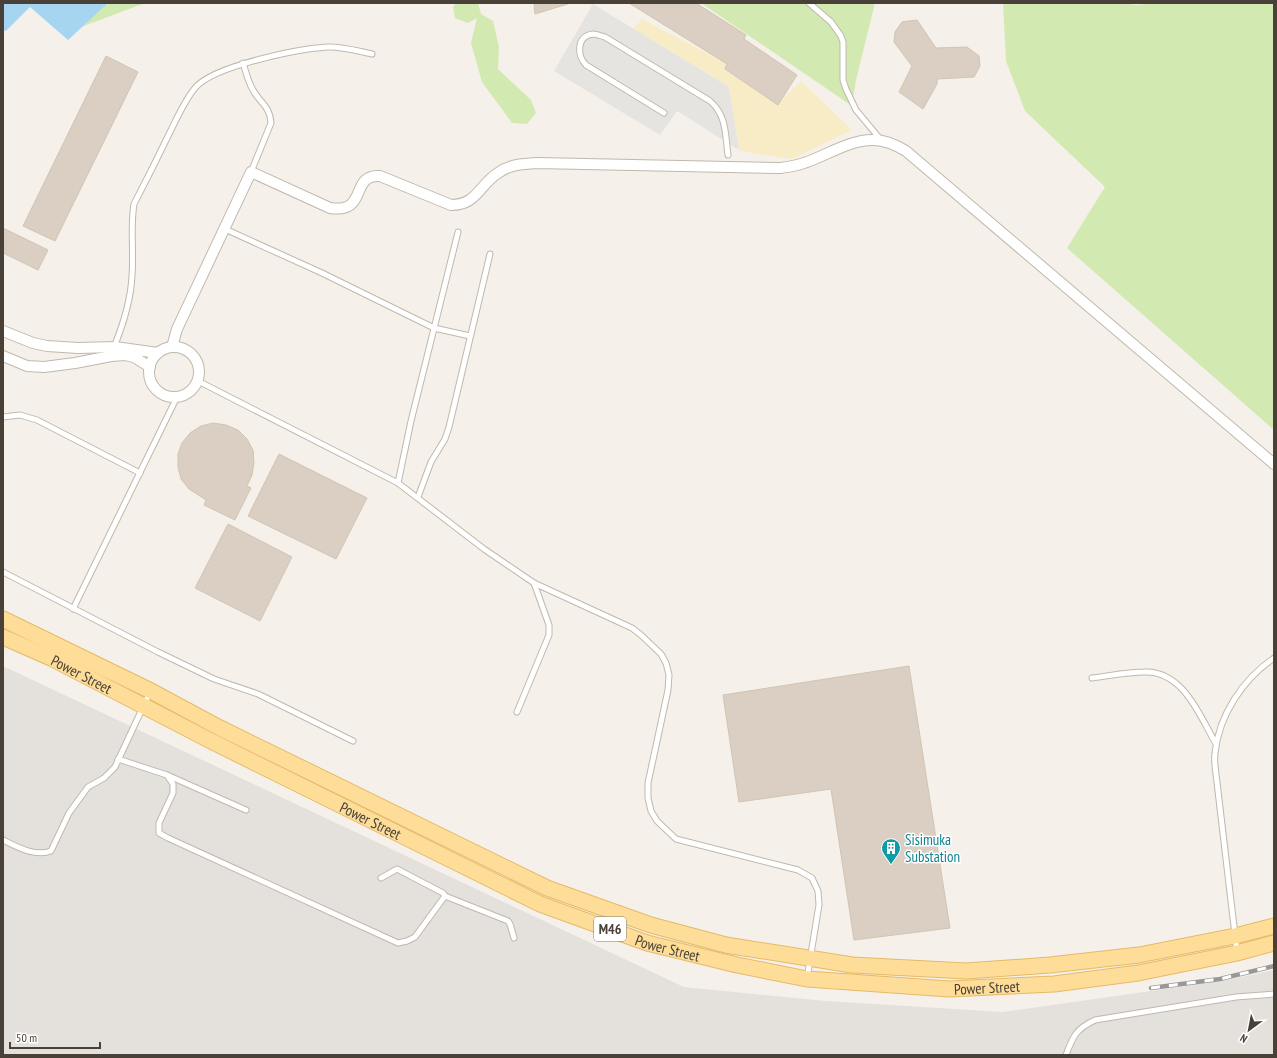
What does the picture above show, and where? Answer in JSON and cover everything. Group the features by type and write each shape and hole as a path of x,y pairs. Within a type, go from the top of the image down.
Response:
{"main road":[{"name":"Power Street","path":"3,619 151,691 218,727 547,888 651,925 726,945 852,965 966,971 1050,965 1139,955 1235,936 1274,926"},
{"name":"Power Street","path":"3,637 53,658 352,811 540,904 647,943 737,965 807,979 949,990 1054,984 1138,973 1237,953 1274,943"},
{"path":"3,644 53,658"},
{"path":"352,811 359,796"},
{"path":"647,943 651,925"},
{"path":"1138,973 1139,955"}],"street":[{"path":"172,347 177,329 251,172 334,209 345,209 351,206 362,184 367,178 373,176 380,176 451,205 460,205 468,202 477,195 489,180 498,172 518,164 537,162 780,168 804,163 862,141 874,140 896,145 906,151 1274,464"},
{"path":"3,331 33,343 46,346 158,353"},
{"path":"172,347 188,351 194,357 199,368 198,381 190,392 184,396 169,397 155,389 149,374 150,366 158,353 164,349 172,347"},
{"path":"3,356 26,366 44,367 75,363 113,351 134,357 150,366"}],"lane":[{"path":"809,3 838,29 843,42 843,80 846,90 856,110 882,141"},
{"path":"664,113 586,65 581,59 579,51 580,44 584,38 591,34 598,34 605,37 710,101 718,108 724,123 728,155"},
{"path":"113,351 120,334 128,306 132,276 132,219 134,204 183,106 195,87 204,80 243,63 308,50 328,47 347,48 372,54"},
{"path":"243,63 253,91 266,106 270,115 271,123 251,172"},
{"path":"225,229 434,328 470,336"},
{"path":"398,482 411,421 458,232"},
{"path":"418,497 431,462 445,439 490,254"},
{"path":"198,381 398,482 484,549 534,583 632,628 661,654 666,663 668,690 648,783 648,798 651,811 657,821 676,839 798,870 812,878 818,891 819,905 807,979"},
{"path":"73,609 177,397"},
{"path":"3,417 20,415 38,420 140,473"},
{"path":"3,572 73,609 214,679 258,694 353,741"},
{"path":"517,712 549,635 549,625 534,583"},
{"path":"1237,953 1214,755 1223,720 1236,696 1251,677 1274,658"},
{"path":"1092,678 1145,672 1163,674 1178,685 1189,697 1216,744"},
{"path":"3,840 17,847 38,854 51,850 69,813 88,787 104,778 115,767 151,691"},
{"path":"118,759 166,775 246,810"},
{"path":"166,775 173,784 174,793 159,823 159,833 175,842 398,943 415,937 445,896"},
{"path":"381,878 397,869 444,894 445,896 508,921 514,938"},
{"path":"1066,1055 1071,1042 1081,1028 1095,1020 1236,996 1274,994"}],"shaded area":[{"path":"593,4 729,87 739,150 677,111 660,135 554,71"},
{"path":"3,666 684,987 826,1001 1003,1012 1228,980 1274,970 1274,1055 3,1055"}],"green space":[{"path":"108,3 145,3 81,27"},
{"path":"456,3 478,3 481,14 493,21 499,47 498,69 531,100 536,113 527,124 512,123 482,82 471,43 477,18 468,23 455,18 453,7"},
{"path":"701,3 875,3 856,80 852,106"},
{"path":"1003,3 1125,3 1135,5 1158,3 1274,3 1274,430 1067,248 1105,187 1025,111 1006,61"}],"sand":[{"path":"642,19 727,64 725,69 778,104 801,81 852,130 792,159 739,150 729,87 634,29"}],"water":[{"path":"3,3 108,3 68,40 30,7 6,31 3,30"}],"building":[{"path":"534,3 571,3 535,14"},
{"path":"629,3 696,3 746,35 744,39 797,75 778,105 725,69 727,64"},
{"path":"917,20 936,48 967,47 979,56 980,66 974,77 937,79 937,84 923,109 899,92 912,66 894,42 895,32 902,22"},
{"path":"106,56 138,72 55,241 23,226"},
{"path":"3,228 48,250 38,270 3,253"},
{"path":"213,423 226,425 238,430 247,439 253,450 254,463 252,475 247,486 251,488 235,520 204,505 206,500 189,489 181,479 178,467 178,454 182,443 190,433 201,426"},
{"path":"279,454 367,498 336,559 248,516"},
{"path":"228,524 292,557 260,621 195,588"},
{"name":"Sisimuka Substation","path":"909,666 950,928 854,940 831,789 739,802 723,695"}],"railway":[{"path":"1151,988 1220,979 1274,966"}],"place":[{"name":"Sisimuka Substation","path":"891,865"}]}
